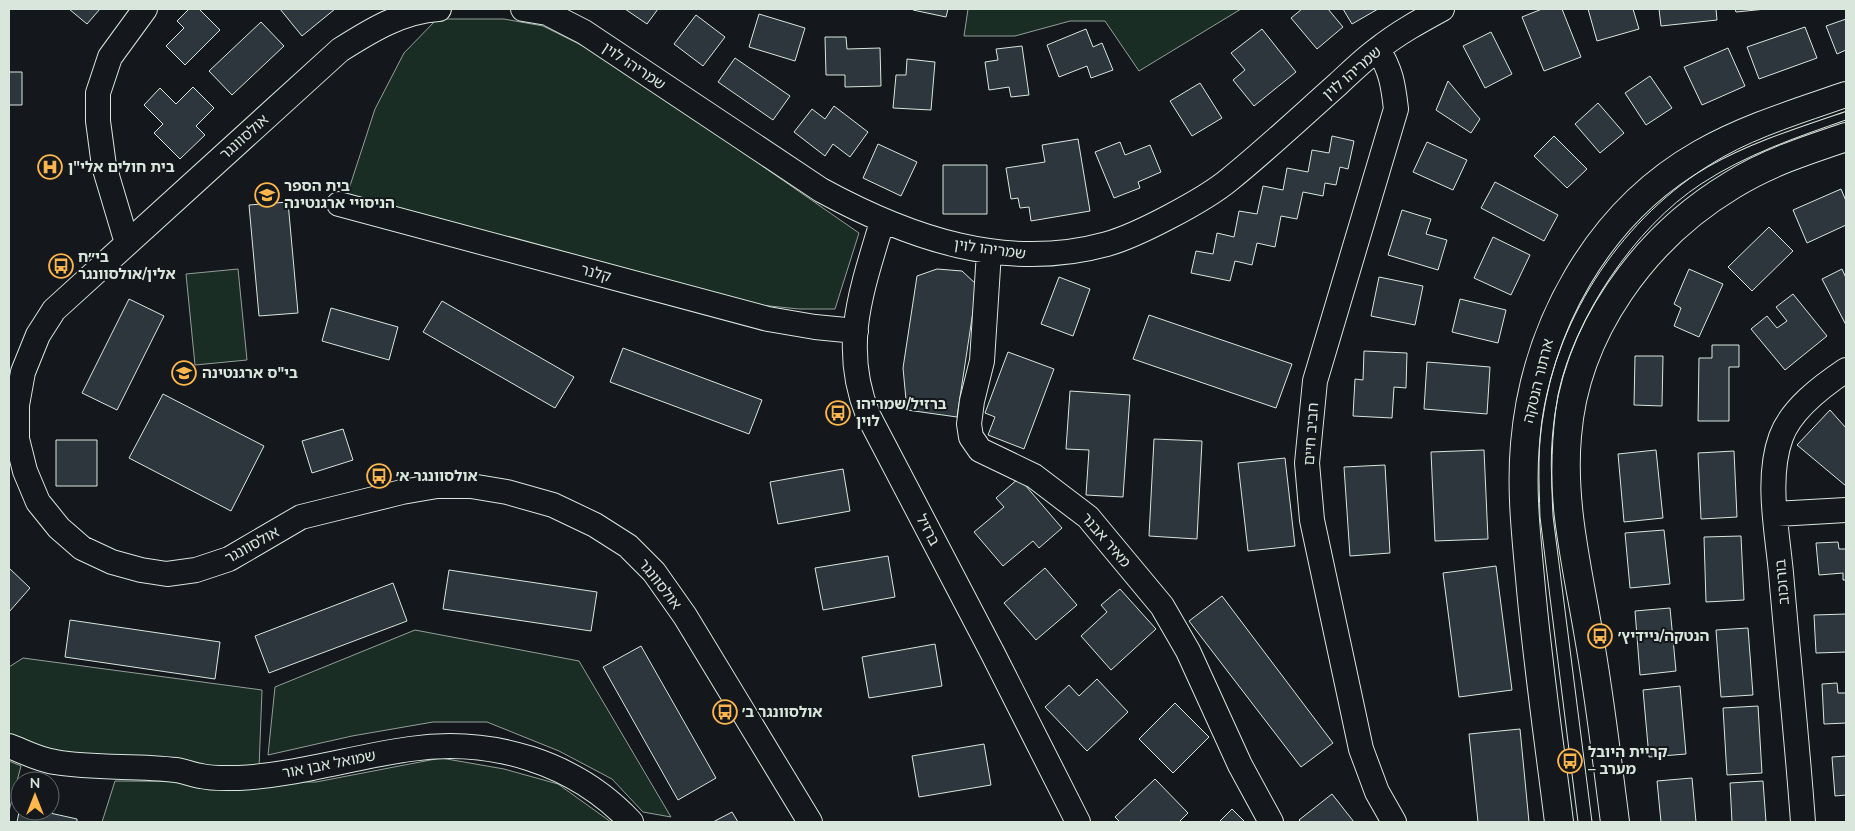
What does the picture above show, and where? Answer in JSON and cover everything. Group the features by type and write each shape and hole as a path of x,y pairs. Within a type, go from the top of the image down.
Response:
{"main road":[{"name":"ארתור הנטקה","path":"1559,822 1533,612 1523,467 1527,422 1534,385 1551,328 1564,301 1592,254 1626,212 1653,188 1681,167 1719,145 1777,119 1846,96"},
{"path":"1615,822 1590,641 1568,521 1566,495 1568,426 1583,363 1604,317 1618,294 1635,270 1674,228 1703,204 1733,184 1768,166 1846,137"}],"street":[{"path":"127,243 104,166 98,121 98,93 110,56 145,9"},
{"name":"אולסוונגר","path":"438,9 397,19 370,31 340,50 54,310 38,335 29,357 17,406 17,439 25,471 38,502 59,528 82,548 112,562 141,570 167,574 196,570 229,559 301,517 437,486 471,486 507,492 553,504 595,525 628,546 654,572 685,616 810,822"},
{"name":"שמריהו לוין","path":"523,9 547,13 584,32 821,190 882,222 956,246 989,252 1028,255 1072,252 1108,244 1152,226 1201,200 1229,180 1378,49 1416,23 1442,9"},
{"name":"חביב חיים","path":"1378,49 1389,68 1394,88 1396,109 1315,381 1307,463 1312,520 1361,749 1377,792 1394,822"},
{"name":"קלנר","path":"339,204 768,318 816,327 856,331"},
{"name":"ברזיל","path":"882,222 856,315 855,344 860,395 868,416 992,652 1078,822"},
{"name":"מאיר אבנר","path":"989,252 982,361 972,401 969,424 971,437 980,450 1034,476 1088,517 1162,606 1188,651 1240,766 1271,822"},
{"name":"בורוכוב","path":"1803,822 1776,514 1775,465 1779,443 1786,426 1793,416 1816,393 1846,370"},
{"path":"1776,514 1846,510"},
{"name":"שמואל אבן אור","path":"9,746 53,762 177,770 203,777 238,778 274,774 411,748 458,746 500,750 543,762 575,778 598,792 631,822"}],"green space":[{"path":"968,9 1241,9 1139,71 1105,21 1070,21 1015,36 964,36"},
{"path":"437,19 504,19 543,26 605,57 859,233 835,309 799,309 760,305 347,195 375,109 404,53"},
{"path":"238,269 247,360 195,365 186,274"},
{"path":"415,630 579,661 671,817 643,812 612,779 559,751 487,722 433,722 352,736 268,755 275,687"},
{"path":"23,658 262,690 259,769 76,761 9,739 9,667"},
{"path":"441,758 504,769 558,784 611,822 102,822 115,781 316,782"},
{"path":"9,761 21,766 20,771 10,771 9,811"}],"building":[{"path":"69,9 100,9 87,24"},
{"path":"189,9 199,9 220,30 185,65 166,46 184,28 177,21"},
{"path":"280,9 335,9 302,36"},
{"path":"625,9 658,9 647,24"},
{"path":"913,9 948,9 946,17"},
{"path":"1302,9 1328,9 1343,27 1317,49 1291,18"},
{"path":"1343,9 1378,9 1352,24"},
{"path":"1542,9 1562,9 1581,57 1544,71 1522,17"},
{"path":"1588,9 1633,9 1639,29 1597,41"},
{"path":"1659,9 1716,9 1717,20 1661,26"},
{"path":"1735,9 1766,9 1736,12"},
{"path":"759,14 805,28 795,61 749,47"},
{"path":"696,15 725,37 703,66 674,44"},
{"path":"1846,19 1846,50 1837,54 1826,26"},
{"path":"261,22 284,46 232,95 209,71"},
{"path":"1805,27 1817,58 1759,79 1747,47"},
{"path":"1086,29 1093,47 1102,43 1113,70 1091,78 1087,66 1059,77 1047,45"},
{"path":"1262,29 1296,72 1254,106 1233,80 1245,70 1231,53"},
{"path":"1491,32 1512,74 1485,88 1463,46"},
{"path":"825,37 846,37 847,49 880,48 881,86 845,87 845,75 826,75"},
{"path":"1022,46 1029,95 1011,97 1009,87 989,90 985,62 998,60 996,49"},
{"path":"1728,48 1745,86 1702,105 1684,67"},
{"path":"735,58 790,96 773,120 718,82"},
{"path":"907,59 935,62 931,110 893,108 896,75 906,75"},
{"path":"9,72 22,72 22,105 9,105"},
{"path":"1650,76 1672,108 1646,125 1625,93"},
{"path":"1448,81 1480,119 1471,133 1436,110"},
{"path":"1200,83 1222,118 1192,136 1170,101"},
{"path":"193,87 214,108 196,126 205,135 180,159 154,133 163,124 144,105 160,88 176,104"},
{"path":"1598,103 1624,133 1600,153 1575,124"},
{"path":"834,106 868,132 850,157 833,144 825,156 794,132 812,109 825,119"},
{"path":"1332,136 1354,141 1348,169 1340,167 1336,185 1325,183 1323,196 1303,192 1297,219 1281,216 1275,247 1257,243 1252,265 1235,261 1230,281 1191,273 1196,251 1213,254 1217,233 1234,237 1239,211 1257,214 1263,186 1283,190 1287,168 1308,172 1312,150 1329,153"},
{"path":"1554,136 1587,169 1567,188 1534,156"},
{"path":"1078,139 1090,211 1031,221 1029,207 1020,208 1018,198 1011,199 1006,168 1045,162 1042,145"},
{"path":"1120,142 1125,155 1150,145 1161,172 1138,182 1140,188 1114,198 1095,152"},
{"path":"1427,142 1467,160 1453,190 1413,172"},
{"path":"878,144 917,162 901,196 863,178"},
{"path":"943,165 987,165 987,214 943,214"},
{"path":"1495,182 1558,215 1544,241 1481,208"},
{"path":"1841,189 1846,201 1846,225 1807,243 1793,210"},
{"path":"288,202 298,313 259,316 249,205"},
{"path":"1402,210 1431,219 1426,234 1447,240 1438,270 1388,255"},
{"path":"1769,227 1793,251 1752,291 1728,267"},
{"path":"1493,237 1530,255 1511,295 1474,278"},
{"path":"937,269 962,271 977,285 957,417 907,410 903,368 917,276"},
{"path":"1689,269 1723,284 1699,337 1674,326 1681,308 1674,304"},
{"path":"1842,269 1846,278 1846,325 1822,279"},
{"path":"1059,277 1090,289 1073,336 1041,324"},
{"path":"1379,277 1423,286 1415,325 1371,316"},
{"path":"1793,294 1827,336 1785,370 1751,329 1767,316 1777,328 1787,321 1776,307"},
{"path":"129,299 164,316 117,410 82,393"},
{"path":"1460,299 1506,310 1498,343 1452,332"},
{"path":"442,301 574,377 555,408 423,332"},
{"path":"331,308 398,327 389,360 322,341"},
{"path":"1149,315 1292,364 1276,408 1133,359"},
{"path":"1712,345 1739,345 1739,367 1729,367 1729,421 1698,421 1699,358 1712,358"},
{"path":"623,348 762,400 749,434 610,382"},
{"path":"1364,351 1407,353 1406,388 1394,387 1392,418 1353,416 1355,379 1363,380"},
{"path":"1008,352 1054,369 1024,449 988,435 995,417 985,413"},
{"path":"1635,356 1663,356 1662,406 1634,405"},
{"path":"1427,362 1490,367 1487,414 1424,409"},
{"path":"1070,391 1130,395 1123,497 1086,495 1089,450 1066,449"},
{"path":"163,394 264,446 231,511 129,458"},
{"path":"1830,410 1846,428 1846,486 1797,445"},
{"path":"343,429 353,460 312,473 302,441"},
{"path":"1154,439 1202,441 1197,539 1149,536"},
{"path":"56,440 97,440 97,486 56,486"},
{"path":"1484,450 1488,539 1435,541 1431,452"},
{"path":"1656,450 1663,518 1624,522 1618,454"},
{"path":"1734,451 1737,517 1701,519 1698,453"},
{"path":"1285,458 1295,546 1248,551 1238,463"},
{"path":"1385,465 1390,553 1350,556 1344,467"},
{"path":"843,469 850,511 778,524 770,482"},
{"path":"1019,478 1062,528 1039,548 1033,541 1003,566 974,532 1004,507 996,498"},
{"path":"1664,530 1670,584 1630,588 1625,533"},
{"path":"1741,536 1744,600 1706,602 1704,537"},
{"path":"1838,542 1839,549 1846,549 1846,580 1843,580 1843,573 1819,575 1816,543"},
{"path":"888,556 895,597 823,610 815,568"},
{"path":"1496,566 1512,690 1459,697 1443,573"},
{"path":"9,568 30,588 9,612"},
{"path":"1045,568 1077,605 1036,640 1004,603"},
{"path":"449,570 597,592 591,631 443,609"},
{"path":"393,583 407,621 269,673 255,636"},
{"path":"1120,589 1156,629 1111,670 1081,636 1107,612 1101,605"},
{"path":"1222,596 1333,743 1301,767 1189,621"},
{"path":"1670,608 1676,671 1640,675 1635,611"},
{"path":"1846,614 1846,652 1816,653 1814,615"},
{"path":"70,620 220,642 215,679 65,657"},
{"path":"1748,628 1753,695 1721,697 1716,630"},
{"path":"935,644 942,686 869,698 862,657"},
{"path":"641,646 716,778 678,800 603,667"},
{"path":"1097,679 1128,712 1087,751 1045,707 1069,685 1079,696"},
{"path":"1837,683 1838,693 1846,693 1846,723 1824,724 1822,684"},
{"path":"1680,686 1686,754 1649,757 1643,690"},
{"path":"1175,703 1209,737 1173,773 1139,739"},
{"path":"1758,706 1762,773 1727,775 1723,708"},
{"path":"1520,729 1529,822 1478,822 1469,734"},
{"path":"984,744 991,785 919,797 912,756"},
{"path":"1846,756 1846,795 1835,796 1832,757"},
{"path":"1692,778 1696,822 1661,822 1657,781"},
{"path":"1155,779 1188,813 1179,822 1120,822 1115,817"},
{"path":"1763,781 1766,822 1732,822 1730,783"},
{"path":"1332,794 1354,822 1301,822 1299,820"},
{"path":"1232,809 1245,822 1219,822"},
{"path":"732,812 738,822 713,822"},
{"path":"60,815 77,819 77,822 17,822 60,821"}],"tram line":[{"path":"1578,822 1540,517 1539,449 1544,408 1553,369 1567,332 1585,297 1606,263 1631,232 1659,204 1690,178 1737,149 1783,130 1846,108"},
{"path":"1592,822 1553,516 1554,425 1558,395 1566,366 1593,306 1611,277 1631,249 1653,224 1677,202 1701,184 1753,155 1846,120"}],"place":[{"name":"בית חולים אלי\"ן","path":"50,167"},
{"name":"בית הספר הניסויי ארגנטינה","path":"267,195"},
{"name":"בי״ח אלין/אולסוונגר","path":"61,266"},
{"name":"בי\"ס ארגנטינה","path":"184,373"},
{"name":"ברזיל/שמריהו לוין","path":"838,413"},
{"name":"אולסוונגר א׳","path":"379,476"},
{"name":"הנטקה/ניידיץ׳","path":"1600,636"},
{"name":"אולסוונגר ב׳","path":"725,712"},
{"name":"קריית היובל – מערב","path":"1570,761"}]}
